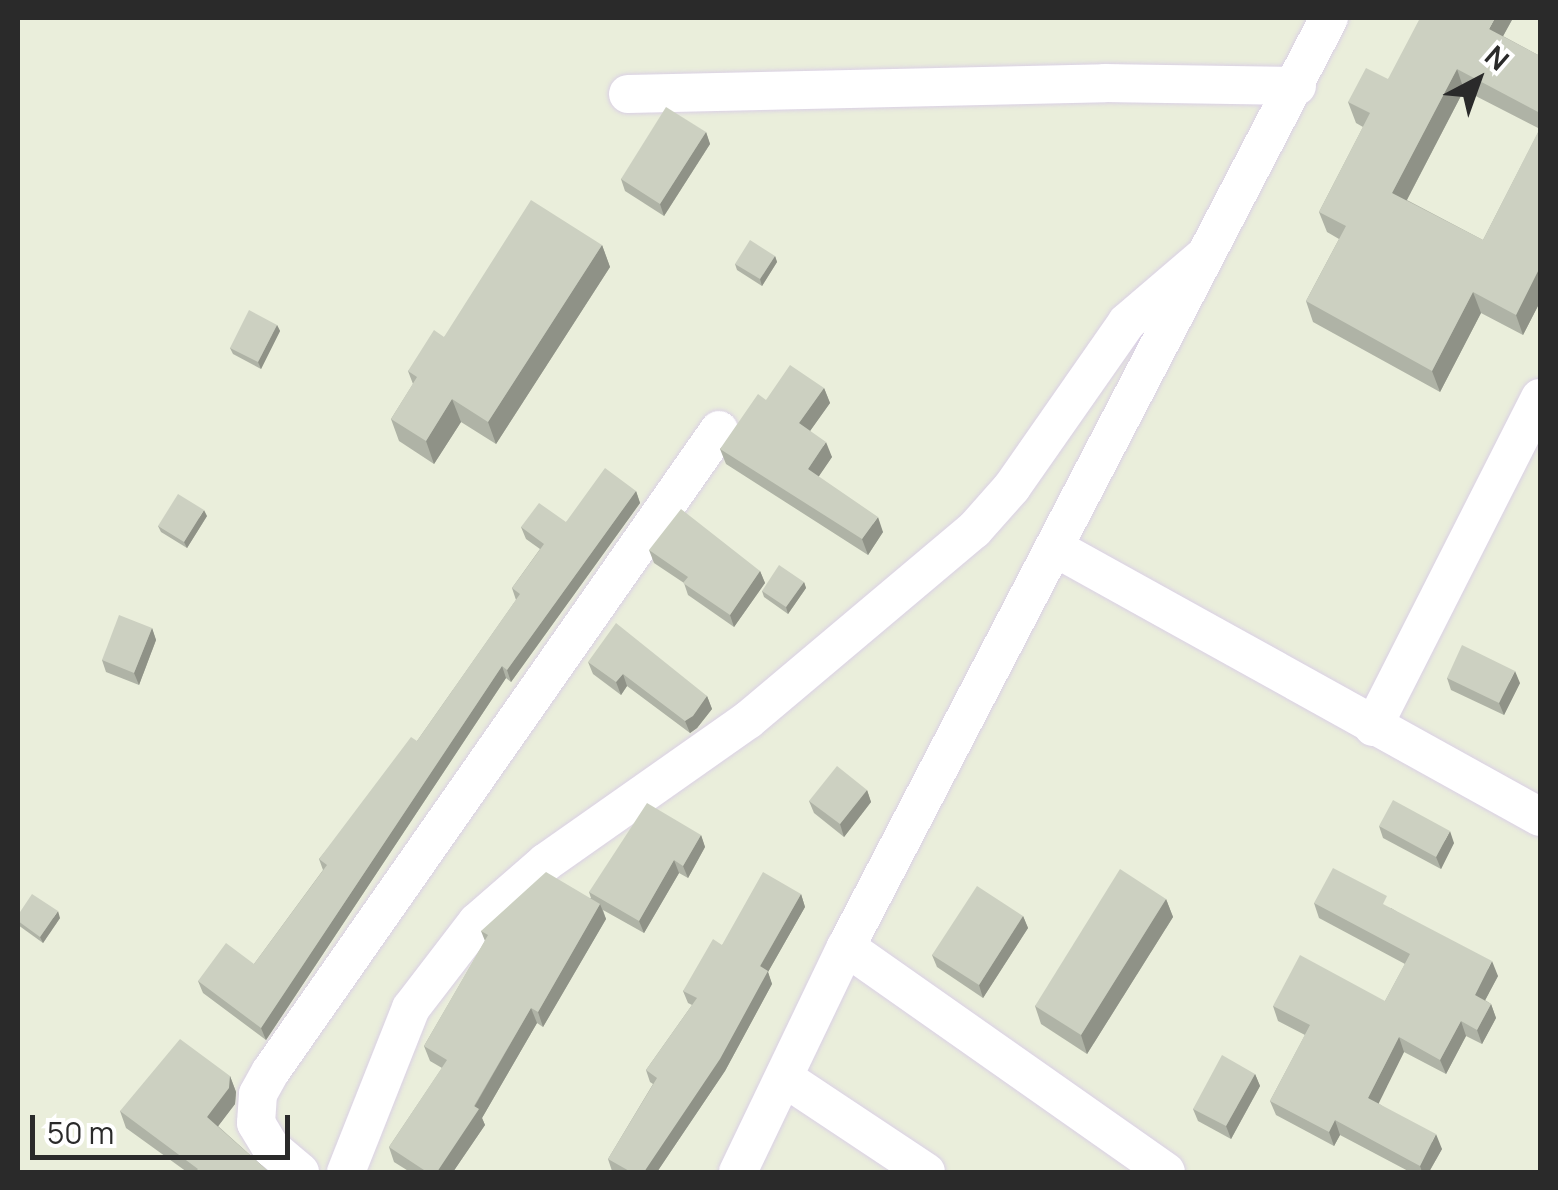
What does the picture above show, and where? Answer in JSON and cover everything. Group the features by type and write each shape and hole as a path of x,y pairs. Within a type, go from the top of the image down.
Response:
{"street":[{"path":"738,1172 786,1079 846,947 1297,86 1325,20"},
{"path":"628,94 1105,82 1297,86"},
{"path":"346,1172 376,1083 412,1008 476,922 546,862 748,720 974,530 1012,487 1127,322 1209,252"},
{"path":"1373,727 1540,398"},
{"path":"300,1172 262,1136 254,1112 258,1094 719,430"},
{"path":"1057,548 1540,817"},
{"path":"846,947 1166,1172"},
{"path":"786,1079 926,1172"}],"building":[{"path":"1420,18 1495,18 1489,29 1540,56 1540,113 1457,69 1392,193 1483,240 1540,128 1540,267 1516,315 1473,292 1432,371 1306,301 1346,226 1319,212 1370,113 1348,102 1366,68 1388,79"},
{"path":"666,107 706,132 660,204 621,179"},
{"path":"531,200 602,245 488,422 452,399 426,441 391,419 417,377 408,371 434,330 444,337"},
{"path":"750,240 775,256 760,279 735,264"},
{"path":"249,310 277,325 258,362 230,348"},
{"path":"790,365 824,388 799,423 826,442 808,469 878,517 862,539 720,449 758,394 766,400"},
{"path":"605,468 636,491 507,670 502,666 261,1028 198,981 226,943 254,964 327,865 319,859 411,737 417,741 520,594 512,588 544,544 521,527 539,503 566,522"},
{"path":"178,494 204,510 184,542 158,526"},
{"path":"681,509 760,571 730,615 683,583 688,577 649,550"},
{"path":"779,565 804,582 786,607 762,591"},
{"path":"119,615 152,628 134,673 102,660"},
{"path":"616,623 707,696 693,716 685,721 623,674 616,682 588,662"},
{"path":"1462,645 1515,671 1499,703 1447,678"},
{"path":"837,766 867,790 840,824 809,801"},
{"path":"1393,800 1450,831 1436,857 1379,826"},
{"path":"647,803 701,835 683,866 674,860 639,921 589,892"},
{"path":"1333,868 1387,896 1383,904 1492,961 1475,995 1491,1004 1477,1030 1461,1021 1440,1060 1399,1037 1368,1098 1436,1134 1420,1166 1335,1120 1329,1132 1270,1101 1310,1025 1273,1006 1300,955 1385,1001 1410,954 1314,903"},
{"path":"1120,869 1166,899 1081,1035 1035,1006"},
{"path":"546,872 600,904 538,1012 531,1008 474,1106 479,1109 437,1172 427,1172 389,1147 447,1060 424,1046 488,935 481,931"},
{"path":"763,872 801,894 760,966 768,971 720,1059 644,1172 631,1172 608,1159 657,1078 646,1070 697,998 683,991 713,939 722,945"},
{"path":"977,886 1023,916 979,985 932,955"},
{"path":"32,894 58,911 40,937 18,921"},
{"path":"180,1039 230,1076 229,1088 207,1117 269,1172 195,1172 198,1169 120,1111"},
{"path":"1222,1055 1255,1074 1226,1126 1193,1109"}]}
